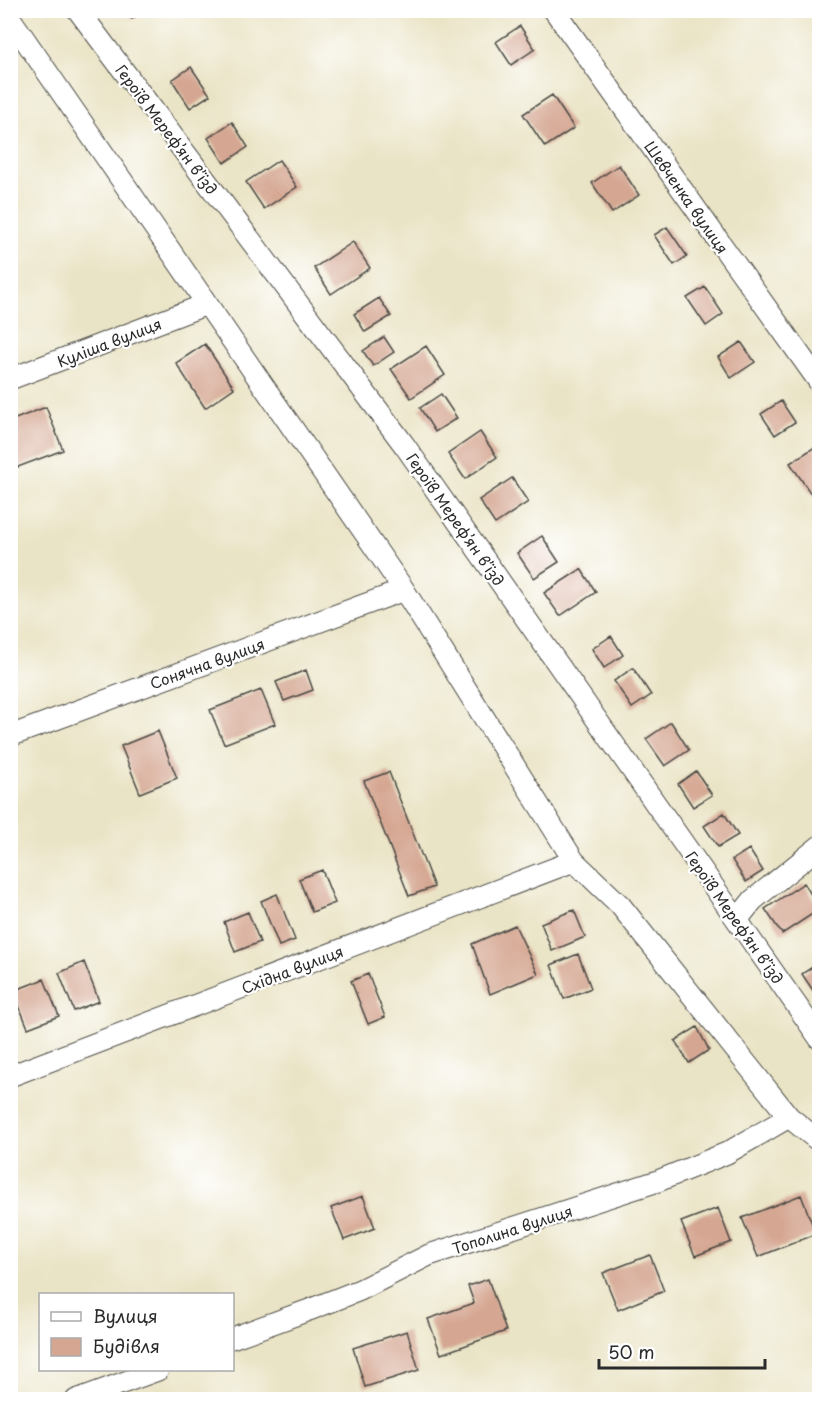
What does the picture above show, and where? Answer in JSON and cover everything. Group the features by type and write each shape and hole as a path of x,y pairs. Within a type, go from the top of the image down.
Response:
{"street":[{"name":"Героїв Мерефʼян вʼїзд","path":"78,10 405,446 819,1039"},
{"name":"Шевченка вулиця","path":"554,10 819,383"},
{"path":"10,18 404,590 574,861 620,905 789,1117 819,1143"},
{"name":"Куліша вулиця","path":"10,379 207,304"},
{"name":"Сонячна вулиця","path":"10,735 404,590"},
{"path":"737,920 753,900 819,846"},
{"name":"Східна вулиця","path":"10,1076 574,861"},
{"name":"Тополина вулиця","path":"234,1337 360,1290 429,1255 658,1181 727,1153 789,1117"},
{"path":"76,1400 155,1371"}],"building":[{"path":"126,10 145,10 132,19"},
{"path":"520,26 535,49 511,65 496,42"},
{"path":"191,67 210,95 190,108 172,80"},
{"path":"552,95 574,128 545,147 523,114"},
{"path":"232,122 248,147 224,163 208,138"},
{"path":"279,160 297,187 264,209 246,182"},
{"path":"619,165 639,195 612,213 592,183"},
{"path":"667,227 687,256 674,265 654,235"},
{"path":"353,242 370,268 331,294 314,268"},
{"path":"705,287 723,314 706,326 687,298"},
{"path":"379,298 391,316 365,332 354,314"},
{"path":"384,337 394,352 373,366 363,351"},
{"path":"741,342 755,362 731,378 718,357"},
{"path":"205,344 234,388 205,408 176,363"},
{"path":"426,346 445,375 411,398 391,369"},
{"path":"441,394 457,418 435,432 420,408"},
{"path":"781,401 795,422 775,435 761,414"},
{"path":"46,407 63,450 10,470 10,421"},
{"path":"480,432 497,457 465,479 448,454"},
{"path":"815,447 820,454 820,488 811,494 790,463"},
{"path":"512,478 528,502 495,524 479,500"},
{"path":"542,536 559,562 534,578 517,553"},
{"path":"581,569 596,592 560,616 544,593"},
{"path":"611,636 623,655 604,668 592,649"},
{"path":"633,668 651,695 632,708 614,681"},
{"path":"306,670 313,690 284,701 276,682"},
{"path":"261,690 275,724 224,744 210,710"},
{"path":"671,722 689,750 665,766 646,739"},
{"path":"158,731 177,778 140,793 121,746"},
{"path":"696,771 712,795 693,807 678,784"},
{"path":"389,772 434,887 409,896 364,781"},
{"path":"724,813 738,835 718,847 704,826"},
{"path":"749,849 763,871 746,882 732,860"},
{"path":"322,870 335,903 312,912 299,879"},
{"path":"804,883 820,909 782,934 765,909"},
{"path":"277,894 295,940 279,946 261,901"},
{"path":"574,910 585,937 552,951 541,923"},
{"path":"248,912 260,942 235,952 224,922"},
{"path":"515,925 538,974 490,994 472,944"},
{"path":"578,954 591,988 564,999 551,965"},
{"path":"84,962 99,1001 74,1011 59,973"},
{"path":"820,962 820,1001 802,974"},
{"path":"368,974 385,1017 368,1024 351,981"},
{"path":"44,979 59,1016 28,1028 13,991"},
{"path":"697,1027 709,1050 689,1063 675,1041"},
{"path":"801,1195 816,1234 758,1257 742,1218"},
{"path":"363,1196 375,1228 344,1240 331,1208"},
{"path":"718,1208 731,1242 695,1256 681,1222"},
{"path":"650,1255 664,1291 618,1310 603,1273"},
{"path":"488,1279 506,1331 441,1354 428,1319 474,1303 468,1286"},
{"path":"407,1331 419,1370 365,1387 353,1348"},
{"path":"802,1393 805,1400 787,1400 787,1399"}]}
